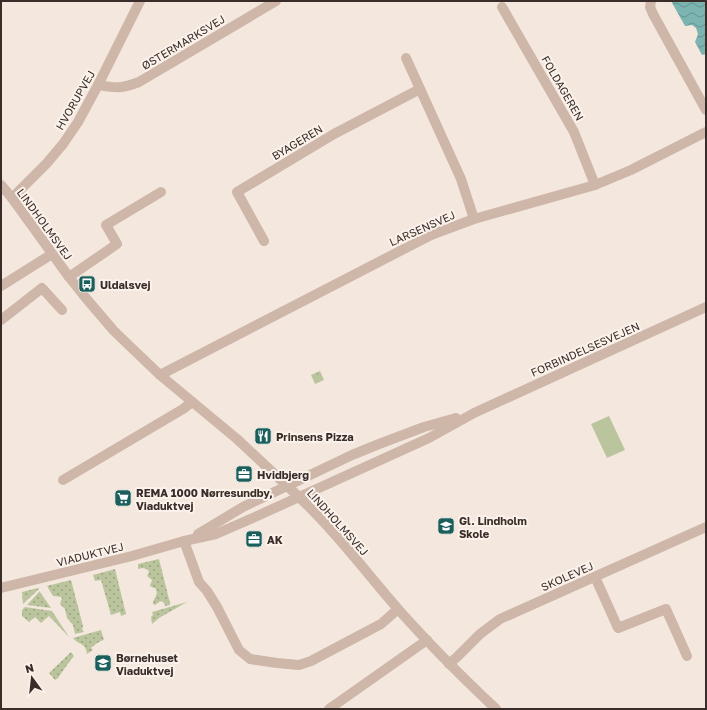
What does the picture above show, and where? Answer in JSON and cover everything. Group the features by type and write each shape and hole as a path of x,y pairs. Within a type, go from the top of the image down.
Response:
{"street":[{"name":"HVORUPVEJ","path":"12,198 47,163 63,144 78,122 140,1"},
{"name":"ØSTERMARKSVEJ","path":"98,85 114,88 139,82 276,1"},
{"path":"651,1 650,8 653,14 706,110"},
{"name":"FOLDAGEREN","path":"502,7 574,132 595,185"},
{"path":"406,58 461,179 474,219"},
{"name":"BYAGEREN","path":"264,241 237,192 334,134 420,89"},
{"name":"LARSENSVEJ","path":"160,375 431,235 474,219 595,185 632,170 706,132"},
{"name":"LINDHOLMSVEJ","path":"1,185 69,277 114,331 160,375 237,439 299,497 316,514 398,609 449,664 496,709"},
{"name":"LINDHOLMSVEJ","path":"69,277 117,244 106,225 161,192"},
{"path":"1,286 52,254"},
{"path":"1,320 42,288 62,310"},
{"name":"FORBINDELSESVEJEN","path":"299,497 429,438 474,413 706,308"},
{"path":"63,480 192,402"},
{"name":"FORBINDELSESVEJEN","path":"287,486 379,444 424,427 474,413"},
{"name":"VIADUKTVEJ","path":"184,541 243,507 287,486"},
{"name":"VIADUKTVEJ","path":"1,588 216,534 299,497"},
{"name":"SKOLEVEJ","path":"449,664 480,634 500,619 706,527"},
{"path":"184,541 199,582 207,591 217,607 239,650 250,659 299,665 311,661 381,624 398,609"},
{"path":"595,577 618,628 666,609 687,656"},
{"path":"329,709 427,640"}],"green space":[{"path":"320,371 324,380 315,384 311,375"},
{"path":"609,416 625,450 607,458 591,424"},
{"path":"159,559 170,603 170,605 165,606 162,601 155,605 153,604 157,592 155,588 150,586 152,580 147,576 149,572 143,568 138,569 138,564"},
{"path":"115,569 126,614 121,616 120,612 111,615 101,580 95,581 93,575"},
{"path":"71,580 83,626 82,629 84,632 75,634 73,625 67,618 65,609 60,604 62,598 53,596 47,586"},
{"path":"39,589 23,604 22,592"},
{"path":"40,592 51,608 27,605"},
{"path":"187,602 159,618 152,624 152,612"},
{"path":"25,607 52,611 69,637 49,616 41,623 35,617 29,622 22,616 22,610"},
{"path":"101,630 104,640 92,647 91,648 93,650 87,654 85,647 73,638"},
{"path":"71,652 74,656 55,680 49,673"}],"water":[{"path":"671,1 706,1 706,54 702,55 695,42 698,34 696,28 692,25 685,26"}],"place":[{"name":"Uldalsvej","path":"87,284"},
{"name":"Prinsens Pizza","path":"263,436"},
{"name":"Hvidbjerg","path":"244,474"},
{"name":"REMA 1000 Nørresundby, Viaduktvej","path":"123,498"},
{"name":"Gl. Lindholm Skole","path":"446,526"},
{"name":"AK","path":"254,539"},
{"name":"Børnehuset Viaduktvej","path":"103,663"}]}
